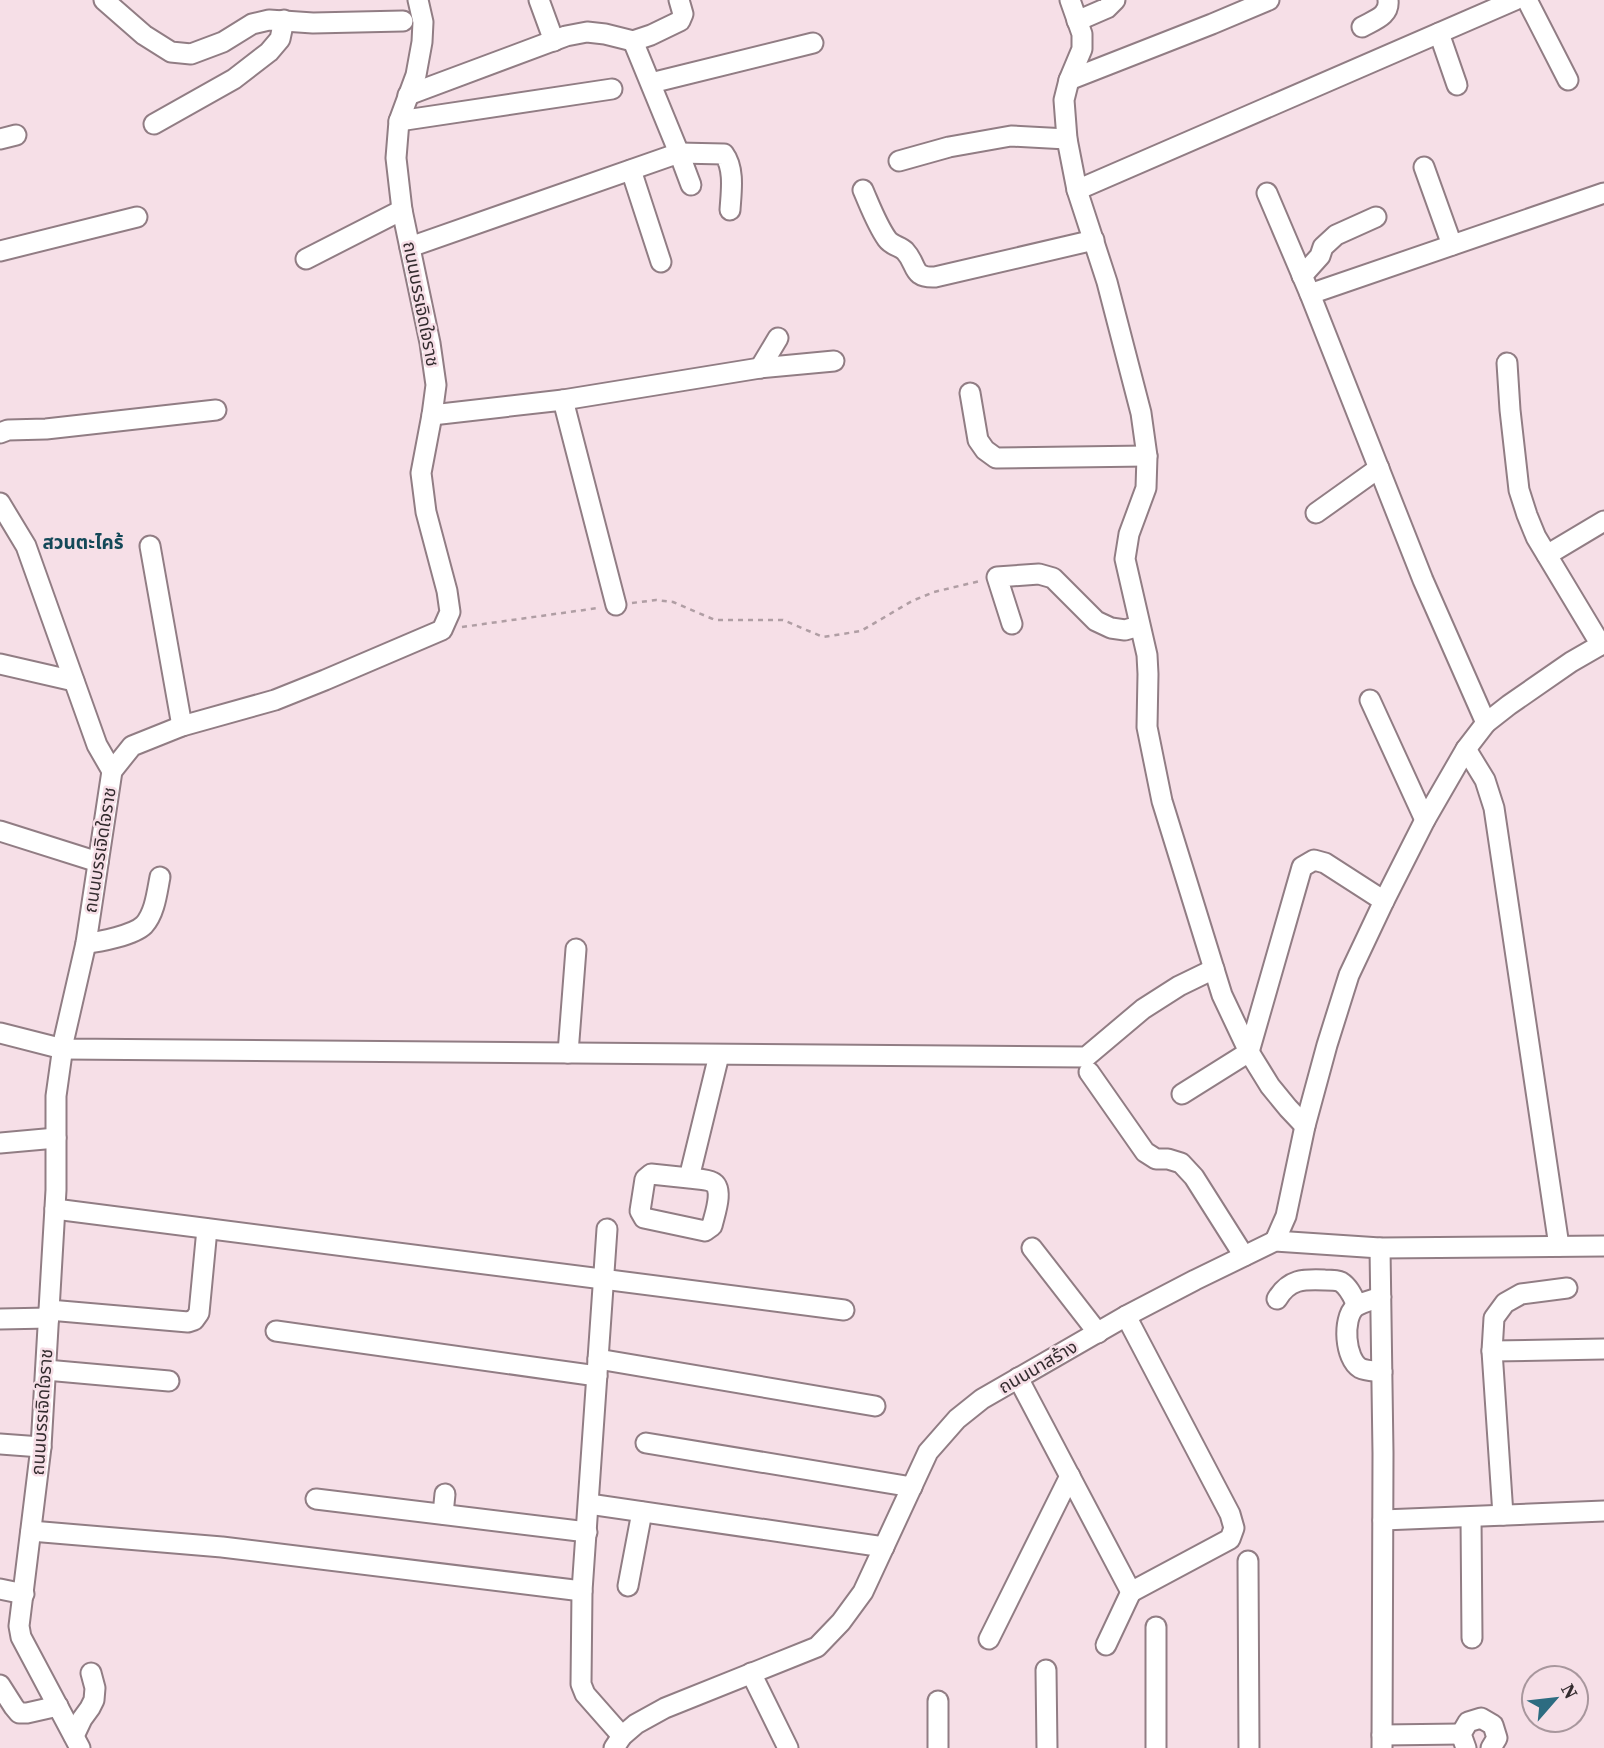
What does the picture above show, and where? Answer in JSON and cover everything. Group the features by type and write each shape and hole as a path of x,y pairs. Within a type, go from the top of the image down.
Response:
{"street":[{"path":"104,0 144,35 171,52 191,54 223,42 252,24 269,20 313,23 403,21"},
{"name":"ถนนบรรเจิดใจราช","path":"77,1742 21,1637 19,1626 41,1447 55,1209 56,1096 63,1049 86,943 112,771 132,746 183,726 275,699 325,680 442,630 450,612 426,512 421,473 436,385 430,343 402,210 396,158 399,121 416,75 422,42 423,22 418,0"},
{"path":"539,0 554,41"},
{"path":"408,95 566,36 587,32 633,41 651,35 680,21 683,14 679,0"},
{"path":"1070,0 1082,34 1083,49 1069,80 1064,100 1067,139 1077,190 1108,282 1140,413 1147,456 1146,488 1129,534 1125,559 1147,655 1147,727 1161,801 1222,995 1249,1052 1270,1086 1305,1126"},
{"path":"1077,21 1107,8 1115,0"},
{"path":"1069,80 1269,0"},
{"path":"1363,27 1386,12 1389,7 1388,0"},
{"path":"1077,190 1515,0"},
{"path":"1527,0 1568,80"},
{"path":"154,124 234,79 269,52 280,39 284,20"},
{"path":"1439,33 1457,85"},
{"path":"633,41 691,185"},
{"path":"651,83 813,43"},
{"path":"399,121 612,89"},
{"path":"899,161 949,147 1011,136 1067,139"},
{"path":"410,247 679,153 726,156 730,167 730,210"},
{"path":"1424,167 1452,245"},
{"path":"631,170 661,262"},
{"path":"863,190 888,240 905,251 915,271 926,278 1094,240"},
{"path":"1267,193 1423,580 1486,723"},
{"path":"1306,285 1452,245 1604,193"},
{"path":"306,259 402,210"},
{"path":"1306,285 1323,247 1336,235 1376,217"},
{"path":"0,251 137,218"},
{"path":"760,368 778,338"},
{"path":"432,415 563,400 760,368 834,361"},
{"path":"1507,363 1519,490 1536,537 1602,644 1571,662 1486,723 1465,749 1425,820 1349,975 1305,1126 1286,1216 1275,1241 1380,1248 1604,1246"},
{"path":"970,393 978,440 985,450 996,458 1147,456"},
{"path":"563,400 616,605"},
{"path":"0,433 8,430 46,429 216,410"},
{"path":"1316,513 1379,468"},
{"path":"0,503 26,546 97,745 112,771"},
{"path":"1547,555 1604,521"},
{"path":"150,546 183,726"},
{"path":"1012,624 997,577 1039,575 1053,578 1096,621 1111,628 1125,630 1139,626"},
{"path":"0,664 74,681"},
{"path":"1370,700 1425,820"},
{"path":"1465,749 1485,780 1494,808 1559,1247"},
{"path":"0,831 98,862"},
{"path":"1182,1094 1249,1052 1302,867 1314,860 1325,863 1384,901"},
{"path":"86,943 106,942 142,927 149,917 160,877"},
{"path":"568,1053 576,948"},
{"path":"0,1032 63,1049 1086,1057 1143,1009 1180,986 1214,970"},
{"path":"689,1178 719,1055"},
{"path":"1088,1072 1145,1152 1156,1159 1181,1163 1194,1177 1244,1256"},
{"path":"0,1143 56,1138"},
{"path":"55,1209 844,1310"},
{"path":"0,1319 49,1314 188,1322 194,1320 199,1314 207,1229"},
{"path":"607,1229 582,1591 581,1684 618,1742"},
{"name":"ถนนนาสร้าง","path":"618,1742 636,1724 665,1708 817,1647 841,1622 863,1592 928,1452 957,1419 982,1399 1126,1317 1275,1241"},
{"path":"1031,1248 1098,1333"},
{"path":"1380,1248 1382,1742 1464,1741 1468,1722 1481,1718 1493,1725 1497,1738 1491,1748"},
{"path":"1277,1299 1284,1288 1300,1280 1327,1280 1340,1281 1357,1305"},
{"path":"1503,1516 1492,1352 1494,1318 1505,1303 1521,1294 1567,1288"},
{"path":"1381,1297 1357,1305 1350,1313 1347,1327 1348,1350 1354,1363 1362,1369 1382,1371"},
{"path":"1106,1645 1131,1592 1230,1539 1234,1528 1230,1514 1126,1317"},
{"path":"276,1331 597,1368 875,1406"},
{"path":"1492,1352 1604,1349"},
{"path":"46,1370 169,1381"},
{"path":"1018,1378 1131,1592"},
{"path":"646,1443 912,1487"},
{"path":"0,1444 41,1447"},
{"path":"989,1639 1070,1476"},
{"path":"443,1514 445,1494"},
{"path":"316,1499 587,1532"},
{"path":"589,1504 884,1546"},
{"path":"1383,1520 1604,1511"},
{"path":"628,1586 642,1512"},
{"path":"1471,1517 1472,1638"},
{"path":"31,1531 222,1547 582,1591"},
{"path":"1248,1561 1249,1748"},
{"path":"0,1589 24,1594"},
{"path":"1156,1627 1156,1748"},
{"path":"1046,1670 1047,1748"},
{"path":"77,1742 82,1718 94,1700 91,1673"},
{"path":"751,1674 788,1748"},
{"path":"0,1685 19,1713 58,1706"},
{"path":"937,1701 938,1748"}],"path":[{"path":"442,630 656,600 673,602 715,620 783,620 823,637 861,631 912,601 934,592 997,577"}],"district":[{"name":"สวนตะไคร้","path":"83,542"}]}
